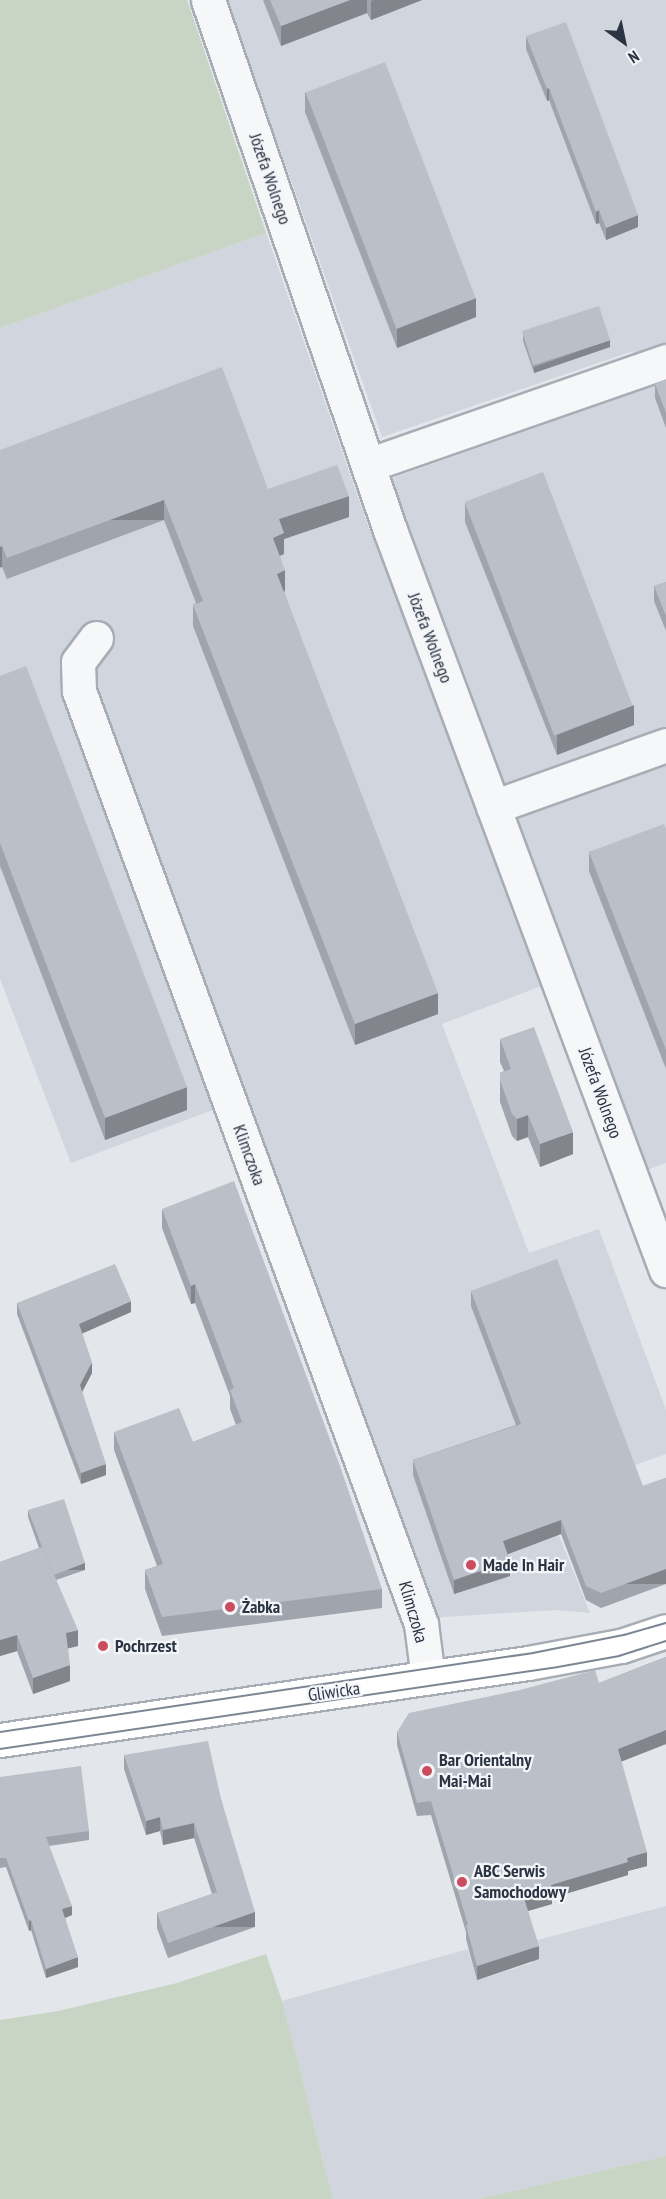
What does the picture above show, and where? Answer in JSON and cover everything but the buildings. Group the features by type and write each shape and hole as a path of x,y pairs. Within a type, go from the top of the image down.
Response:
{"street":[{"name":"Józefa Wolnego","path":"208,0 368,465 666,1270"},
{"path":"368,465 666,361"},
{"name":"Klimczoka","path":"96,639 78,662 79,691 421,1624 428,1678"},
{"path":"493,807 666,745"},
{"name":"Gliwicka","path":"0,1740 528,1663 621,1646 666,1631"}],"shaded area":[{"path":"227,0 666,0 666,731 500,792 390,479 648,388 633,351 382,437"},
{"path":"266,233 367,523 549,983 442,1024 529,1253 599,1229 666,1410 666,1454 544,1498 590,1613 555,1610 427,1618 237,1101 71,1163 0,979 0,328"},
{"path":"666,755 666,1163 638,1173 504,813"},
{"path":"666,1906 666,2156 479,2199 333,2199 282,2001 468,1949 477,1980 532,1963 526,1943"}],"green space":[{"path":"0,0 187,0 266,233 0,328"},
{"path":"266,1954 282,2001 333,2199 0,2199 0,2020 58,2011 177,1983"},
{"path":"666,2156 666,2199 479,2199"}],"tram line":[{"path":"0,1732 533,1653 624,1635 666,1623"},
{"path":"0,1749 558,1667 619,1656 666,1641"}],"place":[{"name":"Made In Hair","path":"471,1565"},
{"name":"Żabka","path":"230,1607"},
{"name":"Pochrzest","path":"103,1646"},
{"name":"Bar Orientalny Mai-Mai","path":"427,1771"},
{"name":"ABC Serwis Samochodowy","path":"462,1882"}]}
